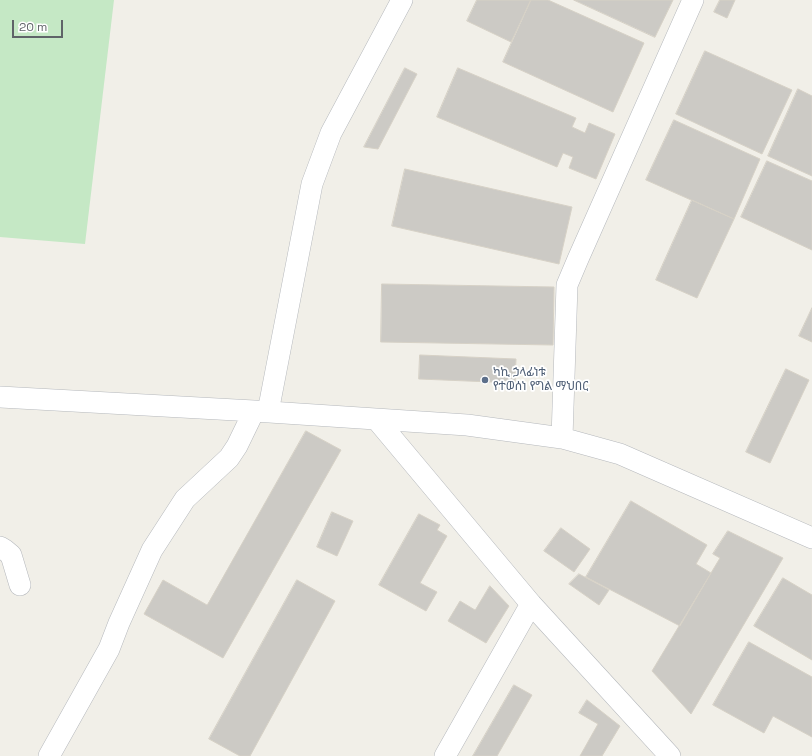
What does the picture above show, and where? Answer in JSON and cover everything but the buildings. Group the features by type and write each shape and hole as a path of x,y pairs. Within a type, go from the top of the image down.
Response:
{"street":[{"path":"49,756 109,649 152,550 185,499 229,458 261,412 312,184 331,133 402,0"},
{"path":"562,438 568,285 578,259 694,0"},
{"path":"0,397 261,412 467,426 562,438 620,454 812,538"},
{"path":"377,420 531,604 670,756"},
{"path":"0,547 11,555 20,585"},
{"path":"445,756 531,604"}],"green space":[{"path":"0,0 114,0 85,244 0,237"}],"place":[{"name":"ካኪ ኃላፊነቱ የተወሰነ የግል ማህበር","path":"485,380"}]}
